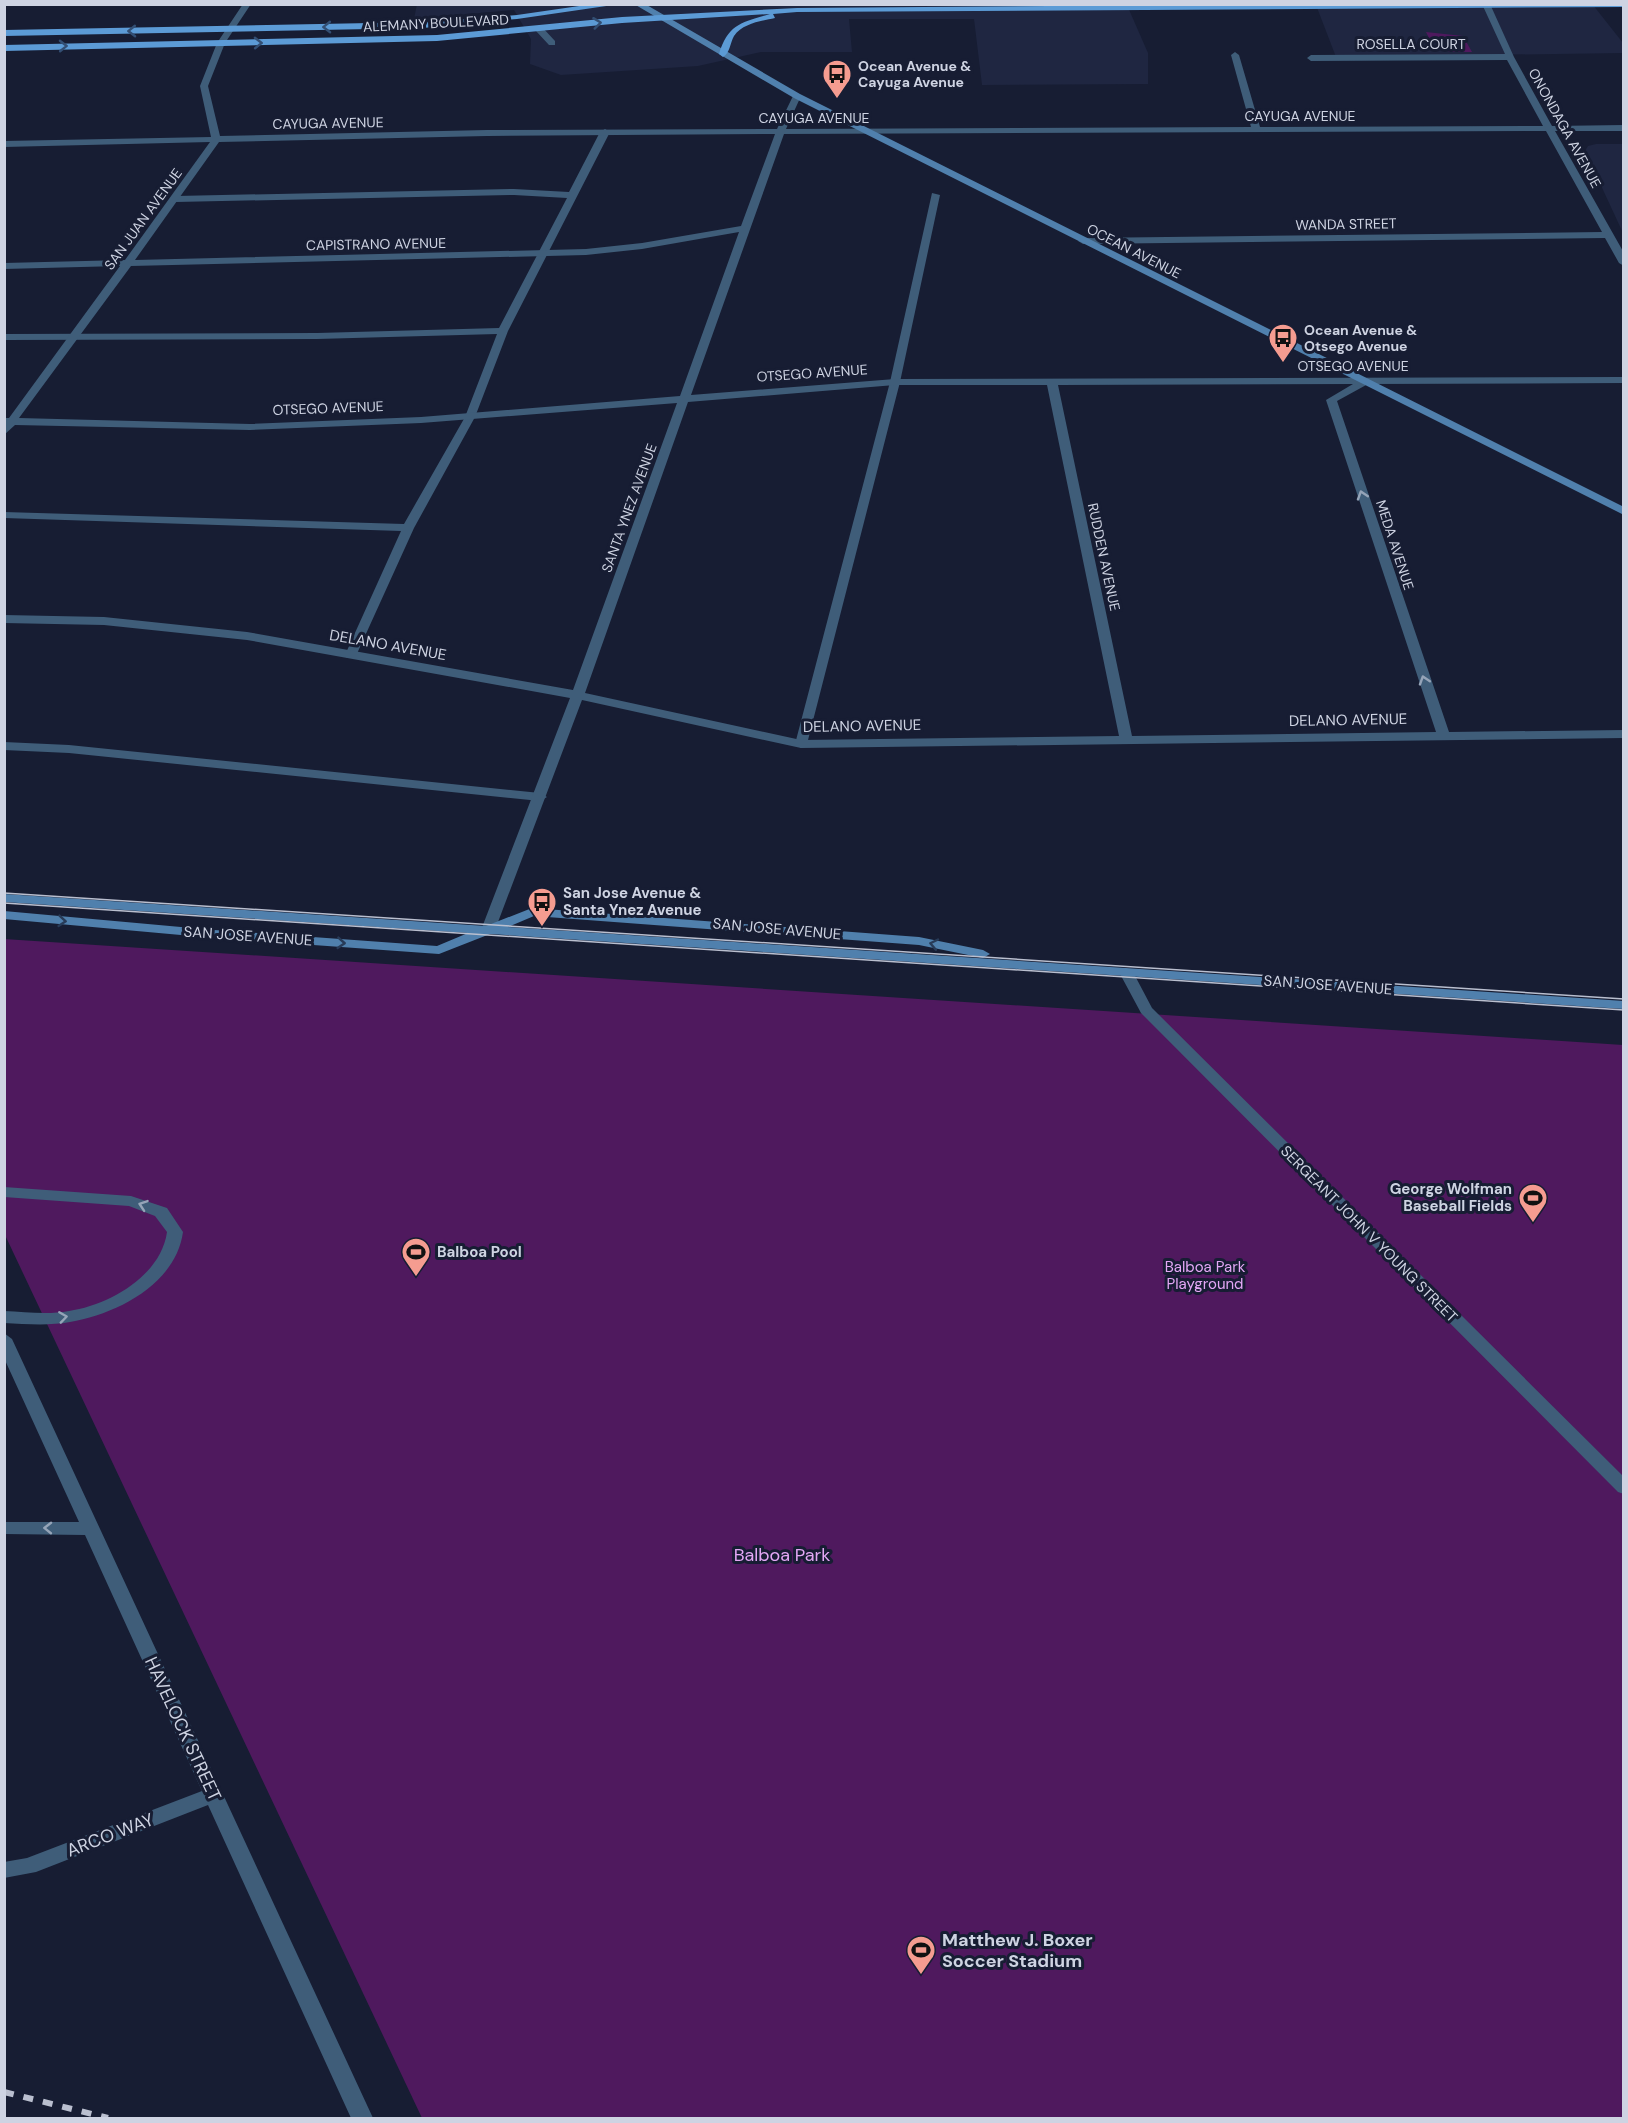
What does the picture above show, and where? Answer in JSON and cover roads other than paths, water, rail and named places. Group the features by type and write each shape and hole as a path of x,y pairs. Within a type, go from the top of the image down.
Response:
{"main road":[{"name":"ALEMANY BOULEVARD","path":"4,33 423,25 517,17 616,4"},
{"name":"OCEAN AVENUE","path":"638,4 797,96 1623,512"},
{"name":"ALEMANY BOULEVARD","path":"4,48 436,38 659,17 797,10 1623,4"},
{"path":"723,54 727,37 732,30 742,24 797,10"},
{"name":"SAN JOSE AVENUE","path":"4,898 1623,1005"},
{"name":"SAN JOSE AVENUE","path":"4,915 214,934 439,950 532,912 919,941 1032,966"}],"street":[{"path":"216,140 204,86 221,43 247,4"},
{"name":"ONONDAGA AVENUE","path":"1487,5 1510,57 1623,263"},
{"path":"539,30 552,42"},
{"path":"1235,55 1256,129"},
{"name":"ROSELLA COURT","path":"1311,58 1510,57"},
{"name":"SANTA YNEZ AVENUE","path":"488,930 577,696 780,132 797,96"},
{"name":"CAYUGA AVENUE","path":"4,144 605,132 1623,128"},
{"path":"351,655 408,528 470,417 503,332 605,132"},
{"name":"SAN JUAN AVENUE","path":"4,432 9,421 176,199 216,140"},
{"path":"176,199 514,192 571,195"},
{"path":"801,744 895,382 935,195"},
{"name":"CAPISTRANO AVENUE","path":"4,266 543,253 642,246 746,228"},
{"name":"WANDA STREET","path":"1083,241 1608,235"},
{"path":"4,337 503,332"},
{"name":"OTSEGO AVENUE","path":"9,421 250,427 470,417 895,382 1623,380"},
{"name":"RUDDEN AVENUE","path":"1052,382 1126,738"},
{"name":"MEDA AVENUE","path":"1364,382 1331,400 1443,735"},
{"path":"4,515 408,528"},
{"name":"DELANO AVENUE","path":"4,619 104,621 247,636 577,696 801,744 1126,738 1623,734"},
{"path":"4,746 69,749 540,797"},
{"name":"SERGEANT JOHN V YOUNG STREET","path":"1126,972 1146,1010 1623,1488"},
{"path":"4,1192 131,1201 161,1212 176,1233 170,1254 157,1271 105,1307 78,1315 51,1319 4,1317"},
{"name":"HAVELOCK STREET","path":"4,1339 362,2118"},
{"path":"4,1528 92,1529"},
{"name":"ARCO WAY","path":"4,1870 29,1866 214,1796"}],"tram line":[{"path":"4,893 1624,999"},
{"path":"4,903 1624,1010"}],"railway":[{"path":"4,2092 108,2118"}],"place":[{"name":"Ocean Avenue & Cayuga Avenue","path":"837,100"},
{"name":"Ocean Avenue & Otsego Avenue","path":"1283,364"},
{"name":"San Jose Avenue & Santa Ynez Avenue","path":"542,928"},
{"name":"George Wolfman Baseball Fields","path":"1533,1224"},
{"name":"Balboa Pool","path":"416,1278"},
{"name":"Matthew J. Boxer Soccer Stadium","path":"921,1976"}],"park label":[{"name":"Balboa Park Playground","path":"1205,1276"},
{"name":"Balboa Park","path":"782,1555"}]}
